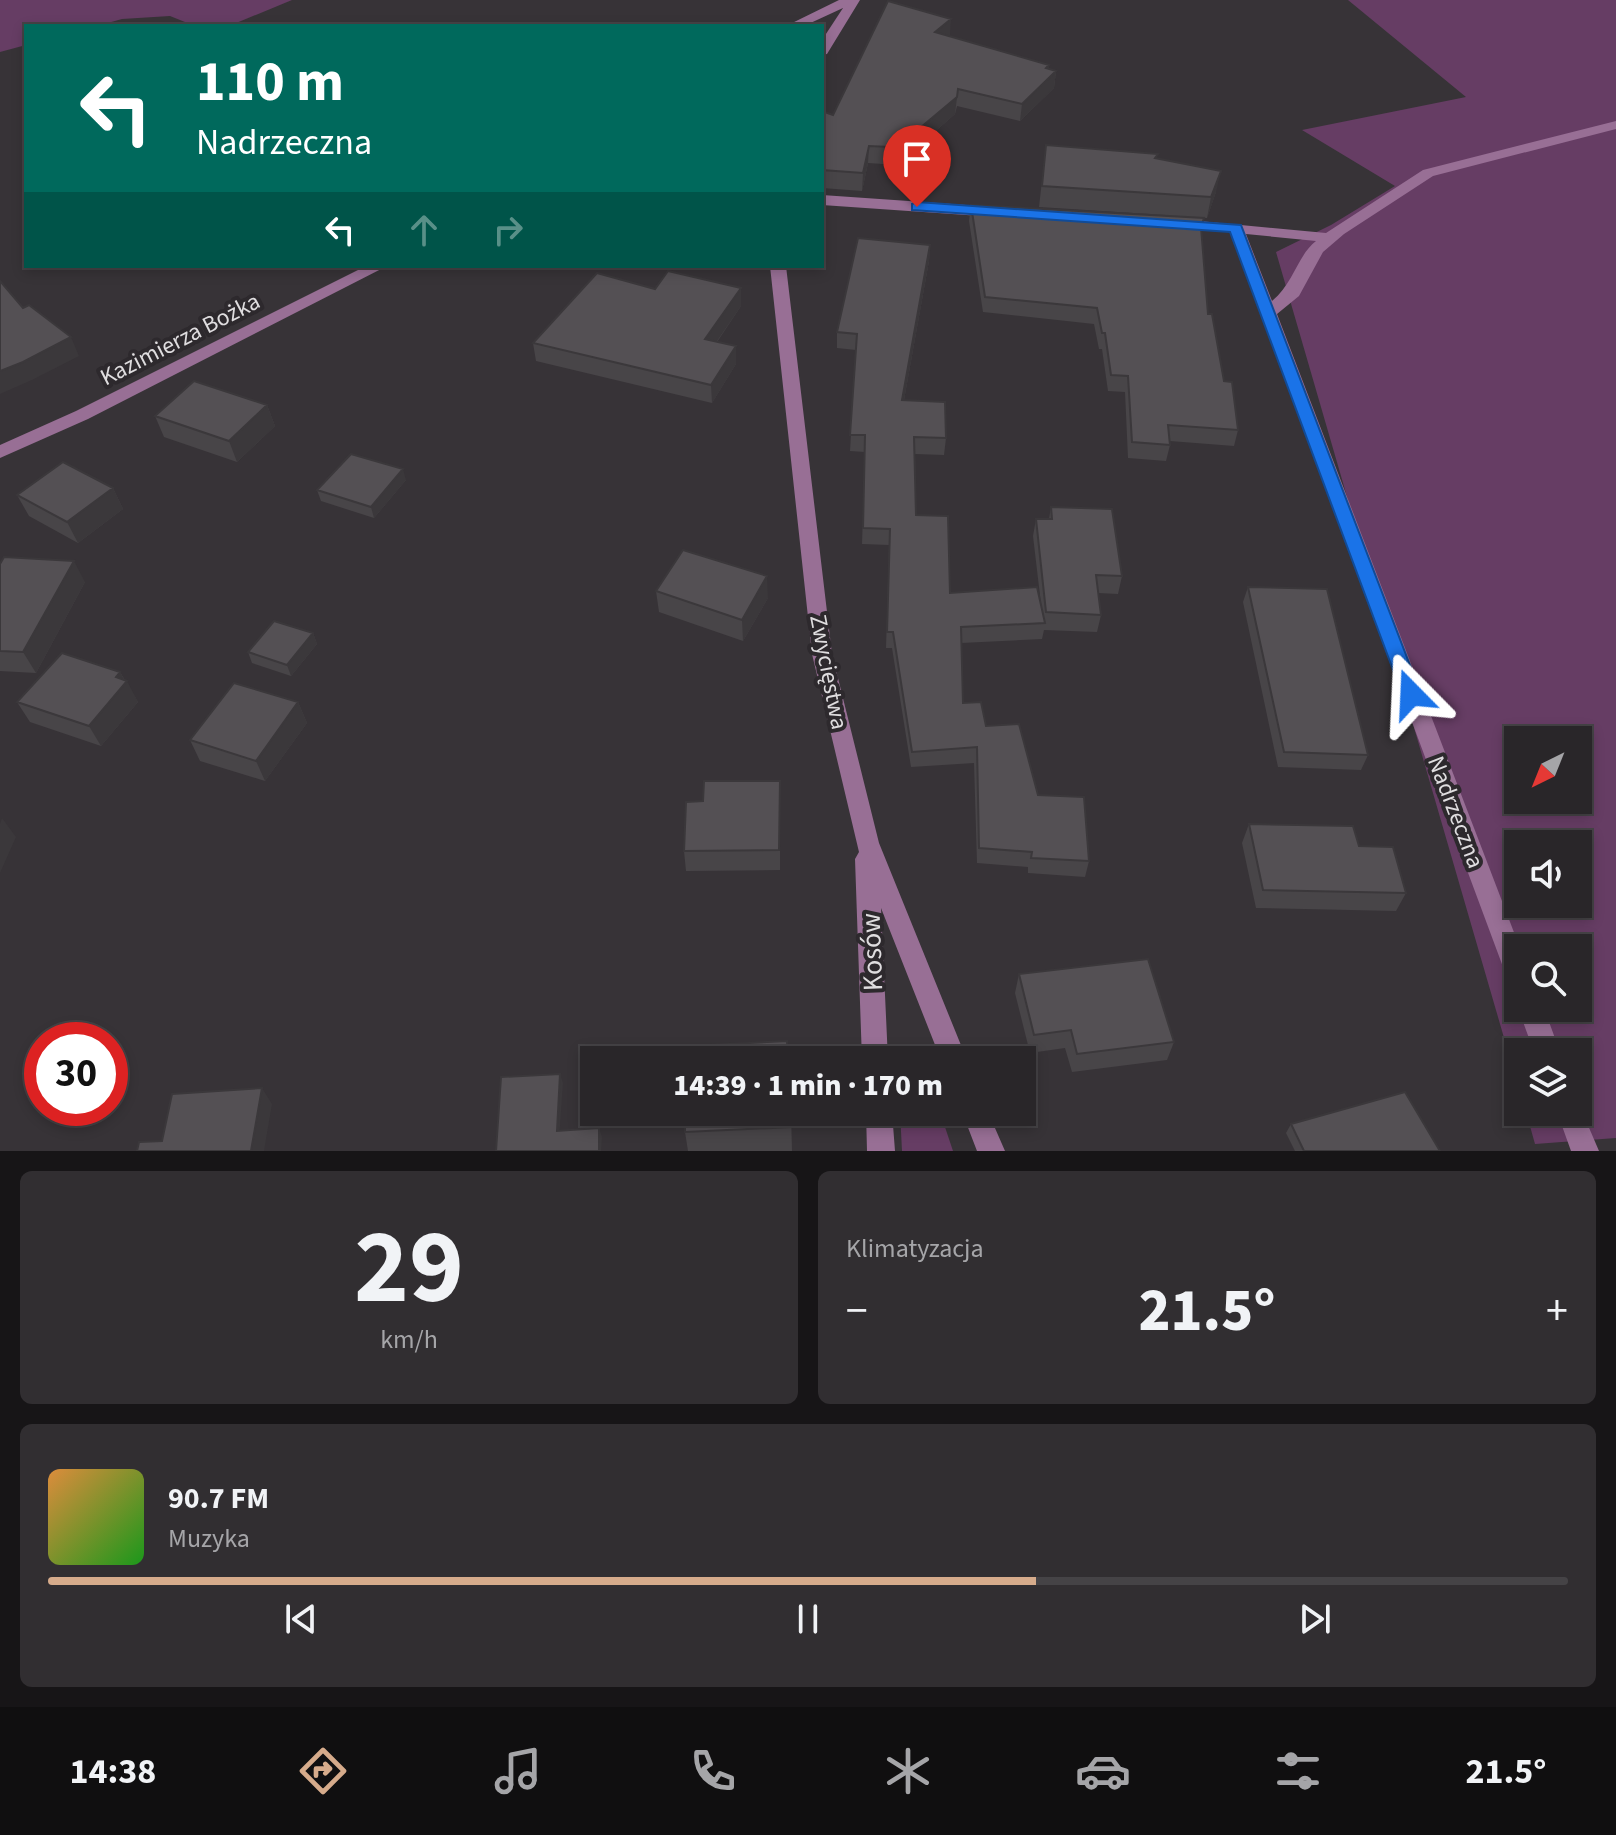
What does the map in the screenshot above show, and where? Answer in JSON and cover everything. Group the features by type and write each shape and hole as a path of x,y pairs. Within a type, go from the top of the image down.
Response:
{"street":[{"path":"798,24 852,0"},
{"path":"824,48 852,0"},
{"path":"1268,313 1293,292 1316,249 1428,173 1616,125"},
{"path":"824,200 1013,213"},
{"path":"1156,223 1330,238"},
{"name":"Nadrzeczna","path":"1236,228 1504,938"},
{"name":"Kazimierza Bożka","path":"0,452 82,415 375,268"},
{"name":"Zwycięstwa","path":"778,268 822,654 867,843 948,1046"},
{"name":"Kosów","path":"867,843 874,1046"},
{"path":"880,1126 881,1151"},
{"path":"981,1126 991,1151"},
{"path":"1575,1126 1585,1151"}],"shaded area":[{"path":"0,0 292,0 234,24 190,24 170,16 122,19 104,24 24,24 24,46 0,52"},
{"path":"1348,0 1616,0 1616,1138 1535,1144 1530,1126 1592,1126 1592,1038 1504,1038 1276,252 1331,225 1395,186 1302,130 1466,97"},
{"path":"901,1126 945,1126 953,1151 902,1151"}],"building":[{"path":"888,1 951,19 935,32 1049,65 1046,68 1056,71 1022,104 958,89 957,97 914,133 912,148 869,146 863,173 824,170 824,112 833,115"},
{"path":"1046,145 1158,154 1155,158 1221,171 1211,197 1042,186"},
{"path":"971,205 1204,218 1201,227 1208,314 1212,314 1224,381 1232,382 1238,430 1168,425 1170,445 1132,442 1128,376 1111,375 1105,333 1102,333 1097,308 985,297"},
{"path":"858,238 930,245 902,400 945,402 946,438 914,437 916,515 948,516 950,593 1037,587 1045,623 961,627 963,703 981,702 986,726 1019,724 1038,795 1084,797 1089,861 1031,858 1032,852 979,848 977,747 912,752 893,632 887,632 890,529 863,528 865,435 850,435 857,334 837,332"},
{"path":"668,271 741,288 705,339 736,346 711,385 533,343 597,273 655,289"},
{"path":"0,281 23,308 29,305 71,337 0,371"},
{"path":"194,381 267,405 229,441 155,416"},
{"path":"351,454 403,469 371,507 317,490"},
{"path":"63,462 113,488 67,522 17,495"},
{"path":"1051,507 1112,509 1122,576 1096,575 1101,615 1046,612 1036,519 1052,519"},
{"path":"683,550 767,576 742,620 656,591"},
{"path":"4,557 74,561 23,652 0,651 0,564"},
{"path":"1248,587 1327,589 1368,755 1284,752"},
{"path":"274,621 313,633 287,665 248,652"},
{"path":"62,653 120,672 116,677 127,681 89,726 17,702"},
{"path":"234,683 298,702 256,761 190,740"},
{"path":"704,781 780,781 779,850 684,851 686,802 703,801"},
{"path":"1249,824 1353,826 1359,846 1393,847 1406,893 1263,890"},
{"path":"1148,959 1174,1042 1077,1054 1071,1030 1034,1035 1019,974"},
{"path":"787,1041 787,1046 710,1046"},
{"path":"560,1074 557,1131 599,1128 599,1151 496,1151 501,1077"},
{"path":"262,1088 251,1151 137,1151 139,1142 162,1141 172,1094"},
{"path":"1405,1092 1440,1151 1304,1151 1291,1124"},
{"path":"685,1126 792,1127 685,1132"}],"route":[{"path":"917,207 1236,228 1411,694"}]}
